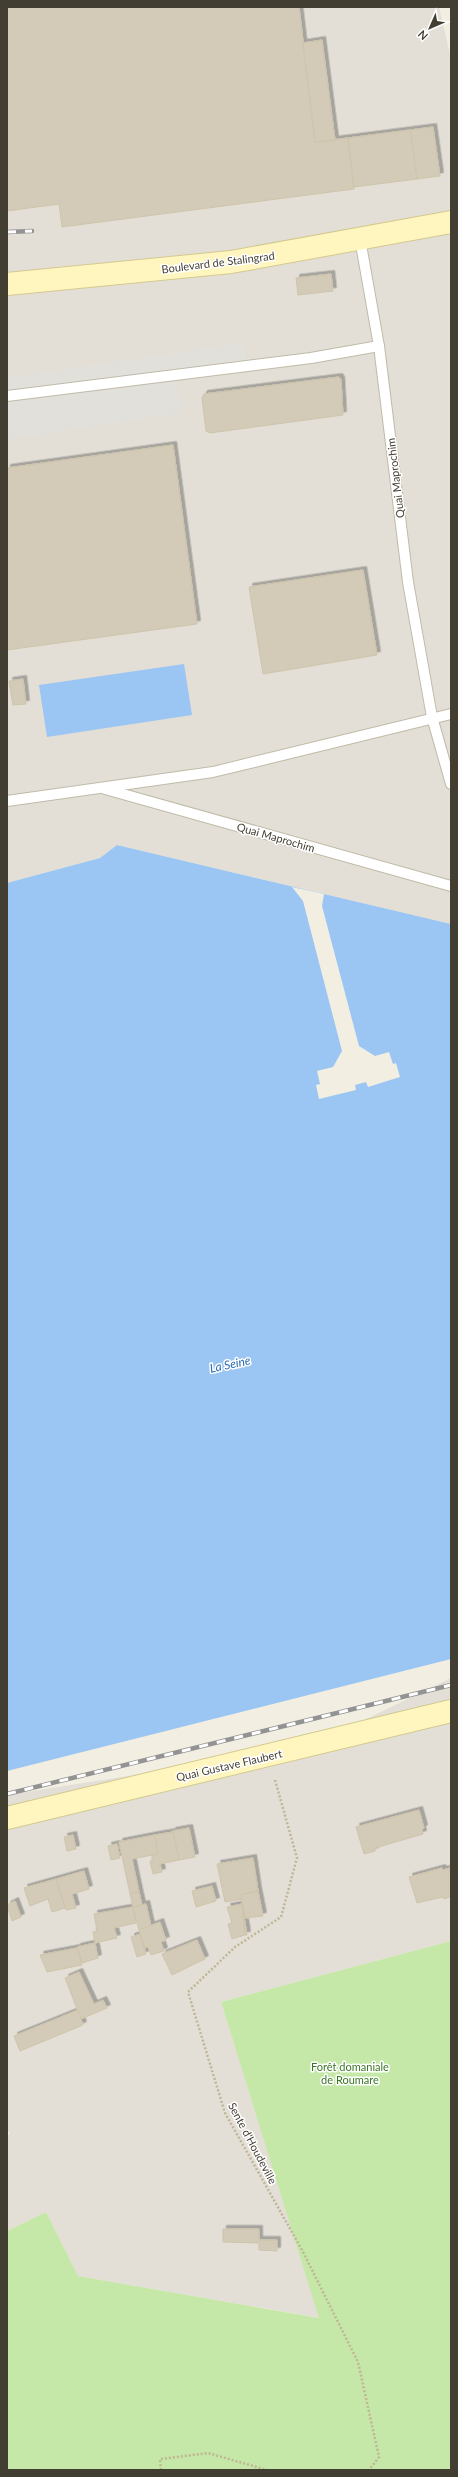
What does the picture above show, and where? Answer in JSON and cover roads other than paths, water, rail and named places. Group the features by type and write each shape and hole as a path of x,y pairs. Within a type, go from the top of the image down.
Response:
{"main road":[{"name":"Boulevard de Stalingrad","path":"7,284 231,262 451,222"},
{"name":"Quai Gustave Flaubert","path":"7,1818 451,1711"}],"lane":[{"name":"Quai Maprochim","path":"360,239 378,346 408,582 432,717 451,784"},
{"path":"7,396 311,358 378,346"},
{"name":"Quai Maprochim","path":"7,801 213,772 432,717 451,714"},
{"name":"Quai Maprochim","path":"101,788 451,886"}],"water":[{"path":"184,664 192,715 47,737 39,685"},
{"name":"La Seine","path":"117,845 451,924 451,1659 7,1771 7,883 100,858"}],"railway":[{"path":"7,232 32,231"},
{"path":"7,1794 451,1685"}],"park label":[{"name":"Forêt domaniale de Roumare","path":"350,2072"}]}
